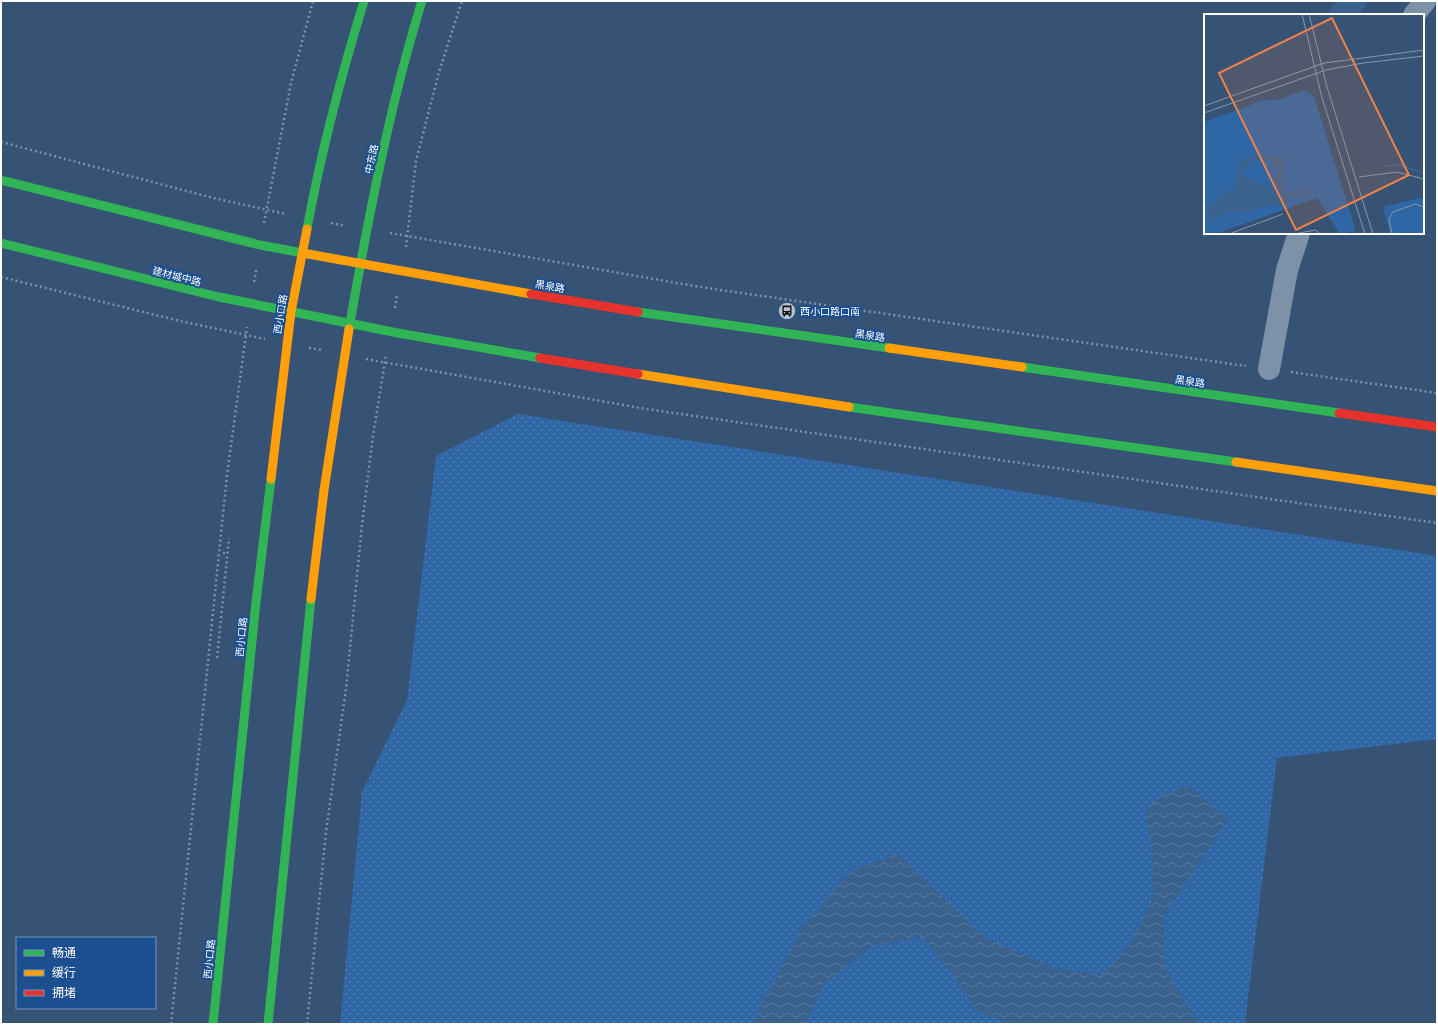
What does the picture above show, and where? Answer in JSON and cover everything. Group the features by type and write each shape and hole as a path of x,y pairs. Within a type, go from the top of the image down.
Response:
{"main road":[{"path":"1,180 260,245 301,253 307,218 338,87 364,1"},
{"name":"中东路","path":"349,323 393,109 422,1"},
{"name":"建材城中路","path":"1,243 188,291 349,323"},
{"name":"黑泉路","path":"301,253 401,272 665,316 1437,427"},
{"name":"西小口路","path":"213,1024 257,586 291,312 301,253"},
{"path":"268,1024 314,572 330,442 349,323 548,360 650,376 1437,491"}],"street":[{"path":"1415,14 1425,1"},
{"path":"1269,369 1286,270 1299,234"}],"path":[{"path":"260,245 291,83 312,1"},
{"path":"401,272 412,208 416,162 439,72 462,1"},
{"path":"1,142 213,198"},
{"path":"435,240 569,265 700,287 1437,393"},
{"path":"1,277 180,321"},
{"path":"416,369 646,410 1437,523"},
{"path":"171,1024 219,545 240,376"},
{"path":"307,1024 326,832 343,718 362,525 378,401"},
{"path":"217,658 229,538"}],"shaded area":[{"path":"518,414 1437,556 1437,739 1277,758 1245,1024 340,1024 362,792 407,700 436,456"}],"water":[{"path":"1189,787 1228,819 1163,917 1165,969 1198,1024 1010,1024 976,1010 954,976 922,937 871,946 823,985 805,1024 754,1024 760,1007 802,929 851,871 898,854 984,937 1051,968 1102,975 1122,955 1140,928 1154,896 1152,852 1146,809 1166,793"}],"waterway":[{"path":"1342,14 1354,1"}],"traffic: fast":[{"path":"307,229 332,114 364,1"},
{"path":"349,329 389,123 422,1"},
{"path":"1,180 260,245 308,254"},
{"path":"1,243 219,297 398,333 540,358"},
{"path":"638,312 889,348"},
{"path":"1022,367 1339,413"},
{"path":"849,407 1236,462"},
{"path":"213,1024 256,602 271,479"},
{"path":"268,1024 311,599"}],"traffic: slow":[{"path":"271,479 291,312 307,229"},
{"path":"308,254 531,294"},
{"path":"311,599 324,490 349,329"},
{"path":"889,348 1022,367"},
{"path":"638,374 849,407"},
{"path":"1236,462 1437,491"}],"traffic: jam":[{"path":"531,294 638,312"},
{"path":"540,358 638,374"},
{"path":"1339,413 1437,427"}],"place":[{"name":"西小口路口南","path":"787,311"}]}
